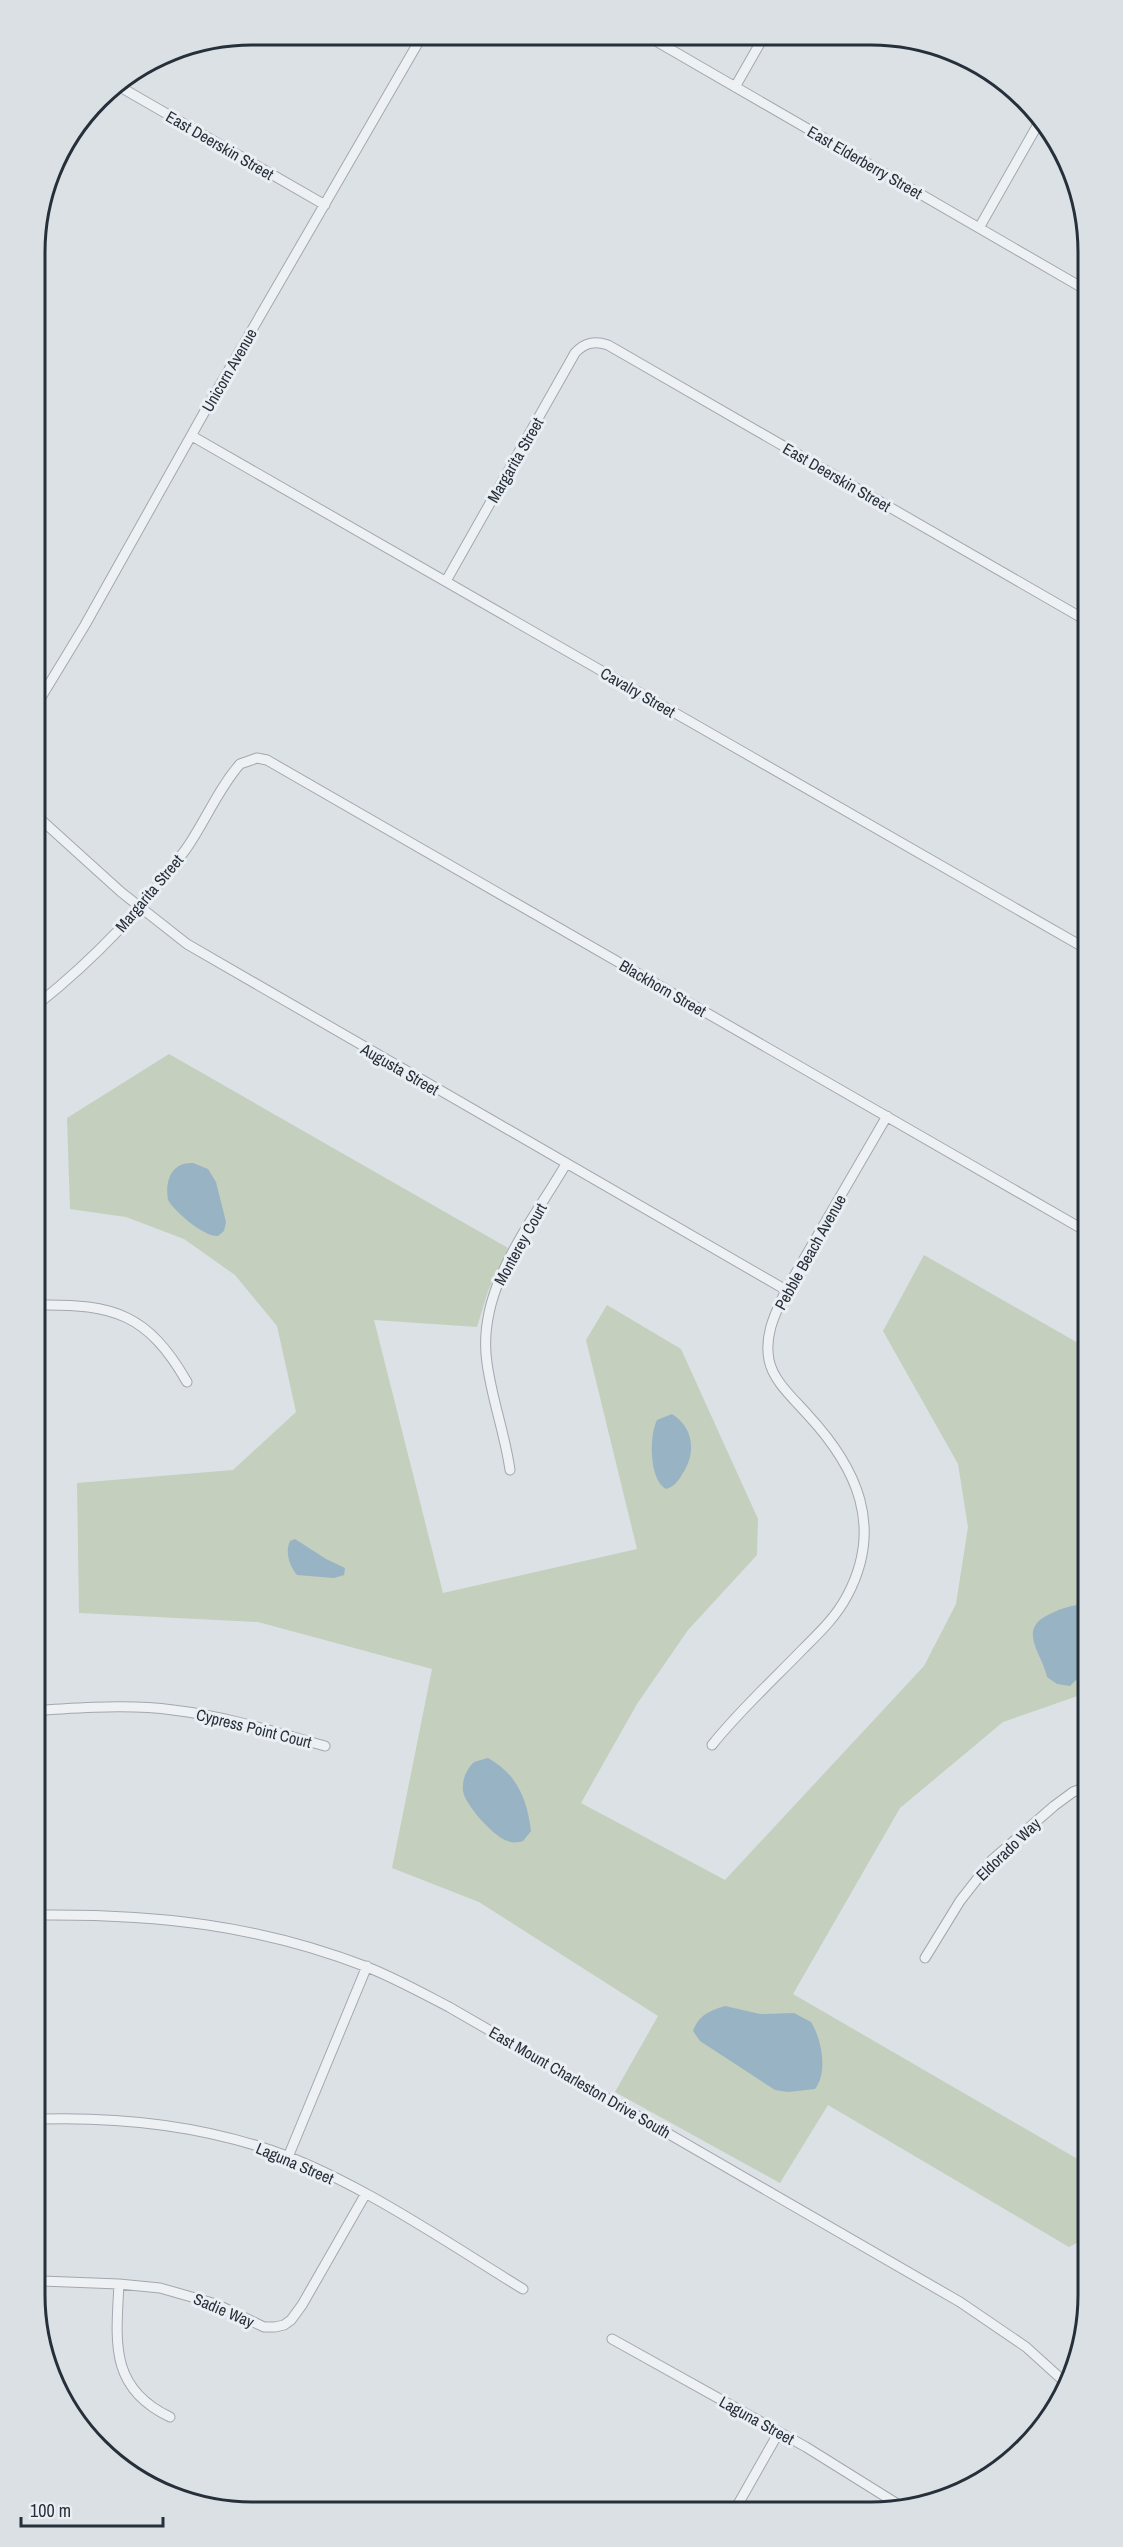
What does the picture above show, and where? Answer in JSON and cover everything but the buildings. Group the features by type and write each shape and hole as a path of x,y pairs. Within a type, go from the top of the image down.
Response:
{"street":[{"name":"Unicorn Avenue","path":"45,691 85,625 417,45"},
{"name":"East Elderberry Street","path":"663,45 1078,285"},
{"path":"735,87 759,45"},
{"name":"East Deerskin Street","path":"124,89 325,205"},
{"path":"979,228 1036,128"},
{"name":"East Deerskin Street","path":"589,343 608,345 1078,616"},
{"name":"Margarita Street","path":"446,581 575,353 589,343"},
{"name":"Cavalry Street","path":"192,436 1078,944"},
{"name":"Blackhorn Street","path":"240,764 257,758 267,760 1078,1227"},
{"name":"Margarita Street","path":"45,999 70,978 172,868 240,764"},
{"name":"Augusta Street","path":"45,823 138,907 187,944 786,1290"},
{"name":"Pebble Beach Avenue","path":"712,1745 830,1621 847,1597 858,1568 864,1521 860,1496 853,1476 827,1436 774,1374 767,1349 769,1331 786,1290 887,1116"},
{"name":"Monterey Court","path":"510,1470 493,1401 486,1360 486,1327 489,1306 508,1261 566,1164"},
{"path":"45,1305 95,1307 117,1312 133,1319 155,1336 172,1356 188,1382"},
{"name":"Cypress Point Court","path":"45,1710 126,1707 173,1710 226,1718 325,1746"},
{"name":"Eldorado Way","path":"925,1958 960,1901 992,1860 1054,1806 1078,1790"},
{"name":"East Mount Charleston Drive South","path":"45,1915 140,1917 207,1923 256,1932 309,1947 391,1976 459,2012 960,2301 1026,2347 1060,2378"},
{"path":"288,2157 367,1966"},
{"name":"Laguna Street","path":"45,2119 122,2120 166,2125 259,2146 288,2157 365,2195 523,2289"},
{"name":"Sadie Way","path":"45,2281 119,2284 184,2293 216,2304 264,2327 284,2325 302,2306 365,2195"},
{"path":"119,2284 116,2347 118,2360 139,2397 153,2409 170,2417"},
{"name":"Laguna Street","path":"612,2339 852,2474 892,2500"},
{"path":"739,2502 779,2432"}],"green space":[{"path":"169,1054 508,1248 488,1291 477,1327 374,1320 443,1593 637,1549 586,1340 607,1305 681,1349 758,1519 757,1555 688,1630 637,1704 581,1803 725,1880 924,1666 956,1604 968,1527 958,1464 883,1331 924,1255 1078,1343 1078,1696 1003,1722 900,1808 793,1994 1078,2159 1078,2242 1069,2247 828,2105 780,2183 615,2092 658,2016 479,1902 392,1868 432,1669 258,1622 79,1613 77,1483 233,1470 296,1412 277,1326 235,1275 184,1239 126,1217 70,1209 67,1118"}],"water":[{"path":"193,1163 208,1169 216,1182 226,1222 224,1231 218,1236 205,1232 190,1223 168,1200 171,1174 179,1166"},
{"path":"672,1414 685,1426 691,1441 691,1449 687,1465 678,1481 666,1489 656,1476 652,1446 657,1420"},
{"path":"295,1539 345,1568 344,1575 334,1578 297,1575 288,1554 290,1541"},
{"path":"1078,1605 1078,1678 1070,1686 1057,1684 1047,1677 1033,1634 1034,1627 1040,1620"},
{"path":"488,1758 498,1764 519,1788 527,1808 531,1831 523,1841 512,1842 500,1837 480,1819 465,1797 463,1787 467,1772 474,1762"},
{"path":"725,2006 760,2014 794,2013 811,2022 821,2047 822,2056 821,2074 815,2089 788,2092 775,2090 700,2041 693,2031 698,2021 709,2012"}]}
